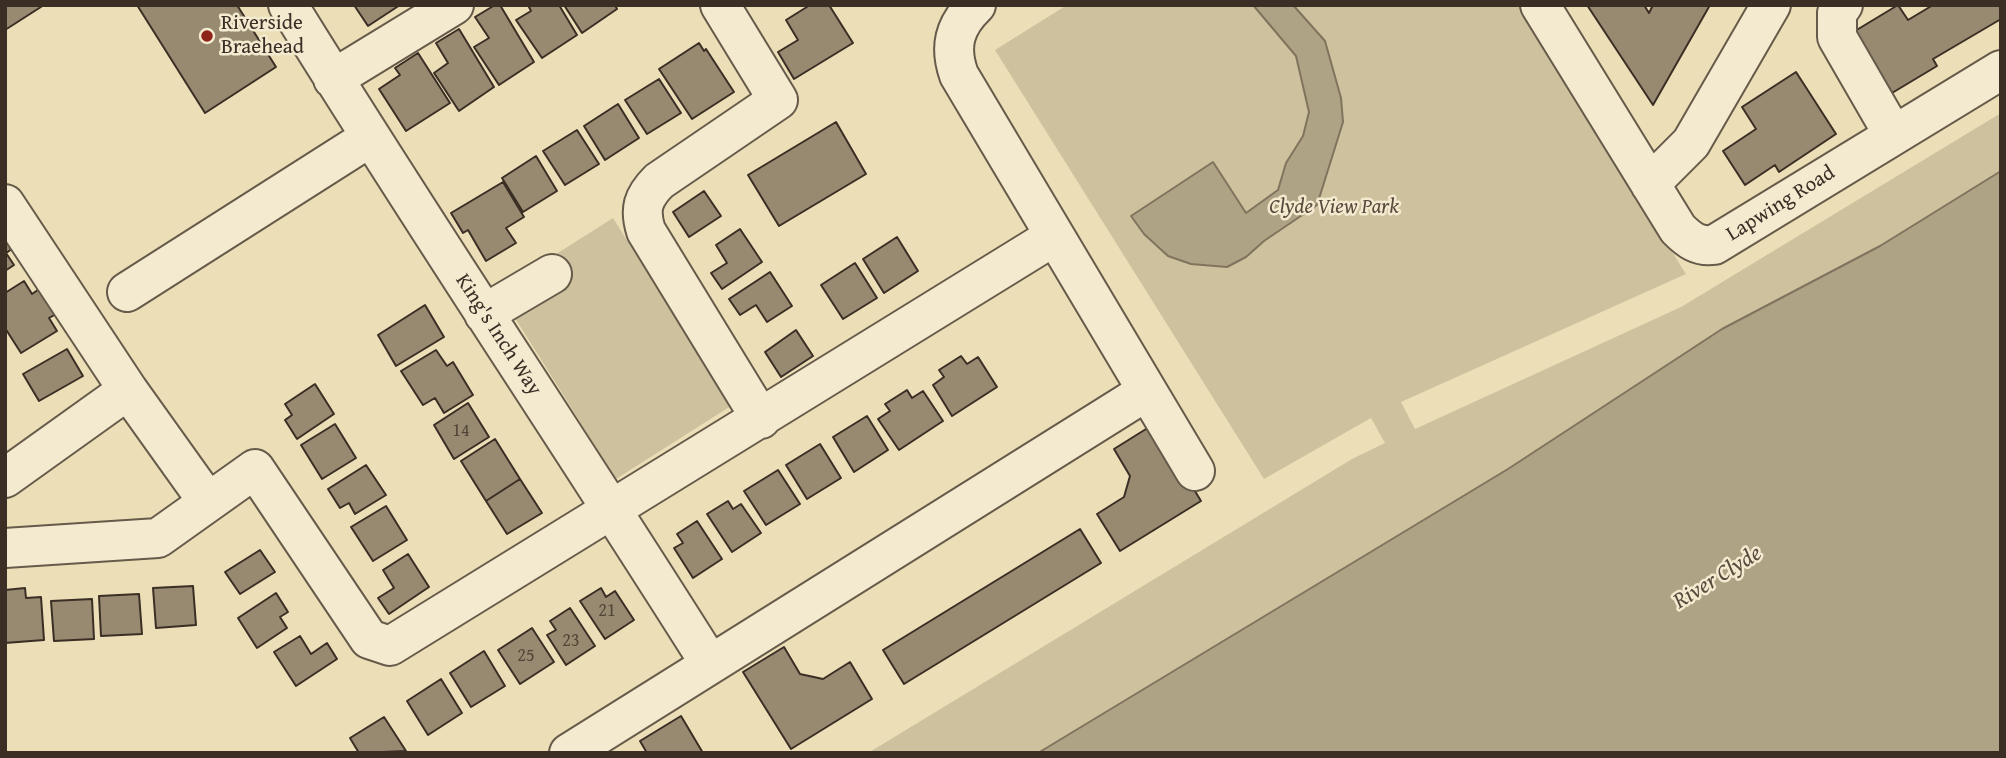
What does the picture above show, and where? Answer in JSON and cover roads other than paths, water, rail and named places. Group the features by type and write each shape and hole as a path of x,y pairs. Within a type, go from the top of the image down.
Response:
{"street":[{"name":"King's Inch Way","path":"288,5 369,138 613,510 710,664"},
{"path":"333,79 454,5"},
{"path":"720,5 778,100 659,181 647,193 642,218 646,231 761,419"},
{"path":"976,5 961,22 953,40 953,58 959,75 1053,237 1195,471"},
{"name":"Lapwing Road","path":"1540,5 1650,184 1687,238 1705,246 1714,245 2001,69"},
{"path":"1650,184 1691,143 1771,5"},
{"path":"1843,5 1836,13 1837,37 1893,134"},
{"path":"127,292 369,138"},
{"path":"5,204 128,390 208,502"},
{"path":"5,548 158,538 256,468 369,639 390,646 1053,237"},
{"path":"484,314 552,274"},
{"path":"5,478 128,390"},
{"path":"569,753 1147,391"}],"water":[{"path":"1253,5 1293,5 1325,41 1341,98 1343,122 1317,205 1264,241 1246,257 1227,267 1191,264 1168,256 1144,234 1131,216 1213,162 1246,213 1278,190 1286,163 1303,136 1309,112 1296,56"},
{"name":"River Clyde","path":"2001,171 2001,753 1038,753 1508,469 1722,329 1880,246"}],"place":[{"name":"Riverside Braehead","path":"207,36"}],"park label":[{"name":"Clyde View Park","path":"1334,208"}]}
